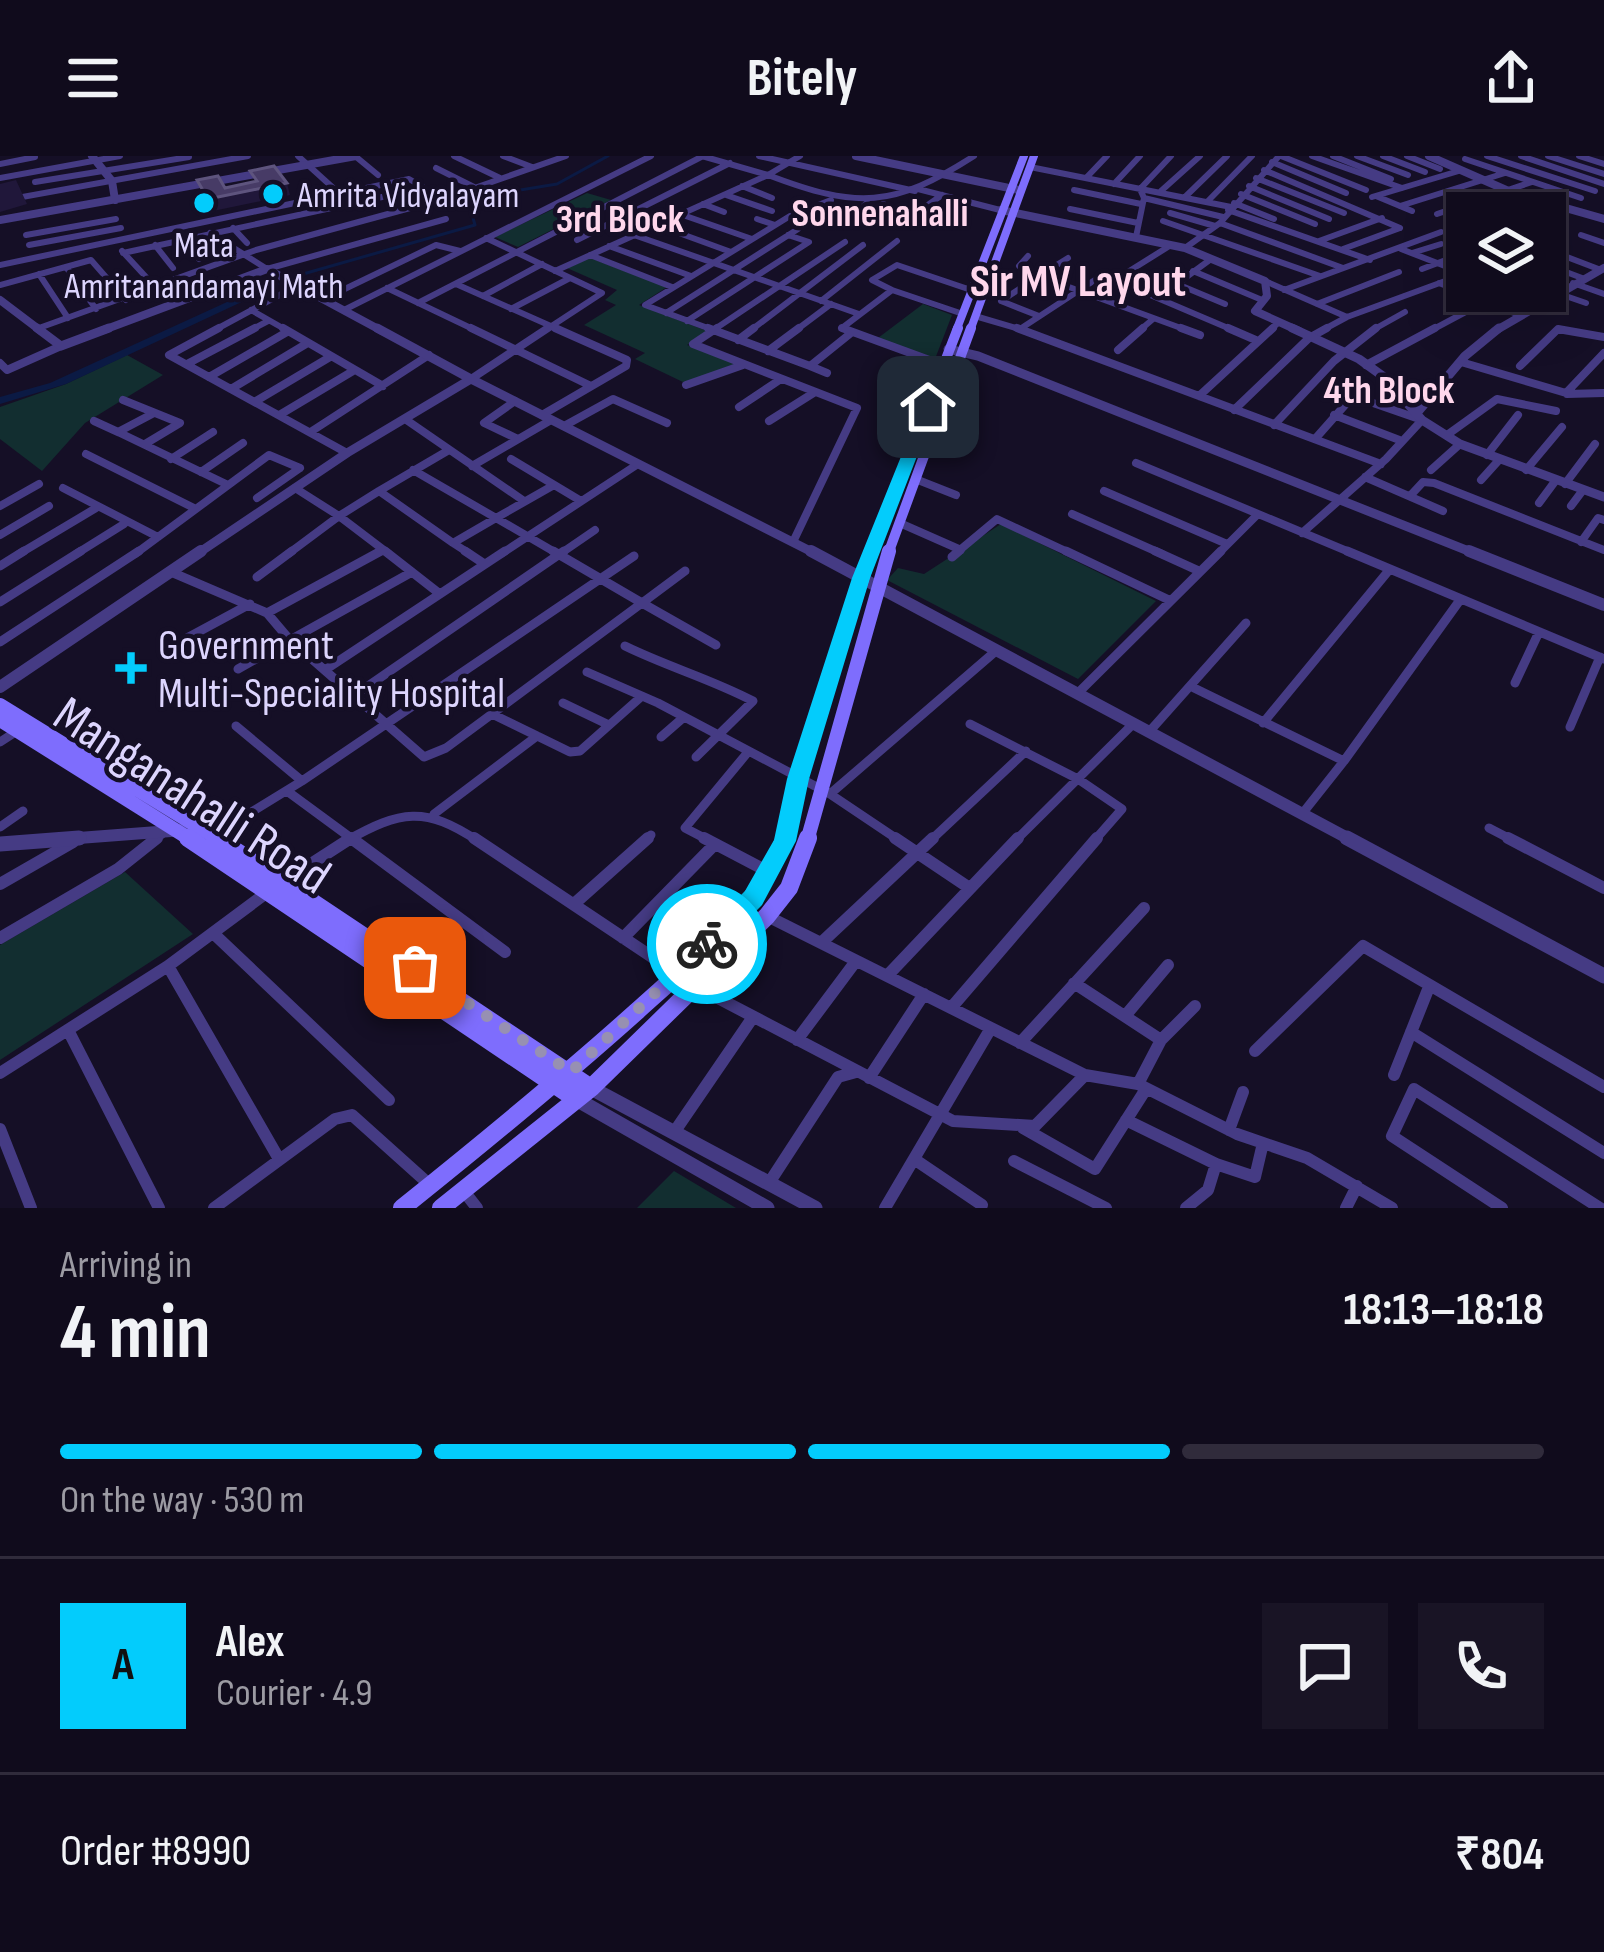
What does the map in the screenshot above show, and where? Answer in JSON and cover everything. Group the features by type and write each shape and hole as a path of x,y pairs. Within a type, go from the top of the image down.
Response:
{"main road":[{"path":"402,1208 571,1072 754,898 770,872 784,841 798,779 861,578 1029,160"},
{"path":"969,315 971,290 1006,211"},
{"path":"441,1208 584,1093 696,987 767,916 801,862 826,792 877,585 918,480 954,351"},
{"name":"Manganahalli Road","path":"0,704 178,830"},
{"name":"Manganahalli Road","path":"0,720 178,830 206,839 571,1072 584,1093"},
{"name":"Manganahalli Road","path":"278,885 556,1084 584,1093"}],"street":[{"path":"0,178 120,156"},
{"path":"35,182 189,156 199,166"},
{"path":"0,199 248,156"},
{"path":"298,156 340,195"},
{"path":"0,220 355,156 378,175"},
{"path":"454,156 500,178"},
{"path":"503,156 533,168"},
{"path":"39,328 241,256 443,199 566,156"},
{"path":"344,310 651,156"},
{"path":"418,303 702,156 832,200 878,203 915,214 943,195"},
{"path":"759,156 1185,248 1346,316"},
{"path":"555,271 800,156"},
{"path":"856,156 1014,188"},
{"path":"867,156 945,174"},
{"path":"878,203 916,190 974,156"},
{"path":"1066,221 1082,177 1107,156"},
{"path":"1114,184 1140,156"},
{"path":"1140,189 1172,156"},
{"path":"1161,190 1200,156"},
{"path":"1185,197 1227,156"},
{"path":"1207,202 1252,156"},
{"path":"1312,156 1402,188"},
{"path":"1333,156 1390,179"},
{"path":"1357,156 1408,175"},
{"path":"1383,156 1425,172"},
{"path":"1407,156 1462,170 1512,192"},
{"path":"1429,156 1443,166"},
{"path":"1443,166 1476,156"},
{"path":"1487,156 1604,194"},
{"path":"1521,156 1604,184"},
{"path":"1548,156 1604,174"},
{"path":"1579,156 1604,164"},
{"path":"0,164 34,157 52,166"},
{"path":"1185,248 1225,214 1277,157"},
{"path":"1277,157 1366,190"},
{"path":"1277,157 1346,193"},
{"path":"95,158 112,182 116,200"},
{"path":"227,158 243,178"},
{"path":"1466,159 1581,198"},
{"path":"1029,160 1082,177 1207,202 1343,268"},
{"path":"577,241 730,163"},
{"path":"1476,177 1486,166"},
{"path":"436,168 474,188"},
{"path":"1264,170 1402,227 1342,250"},
{"path":"1412,212 1374,197 1462,170"},
{"path":"31,171 35,213"},
{"path":"1400,206 1476,177 1505,173"},
{"path":"1256,178 1344,213"},
{"path":"0,265 409,179 443,199"},
{"path":"1437,214 1532,182"},
{"path":"742,186 772,198"},
{"path":"1249,186 1329,219"},
{"path":"1136,237 1143,201 1140,189"},
{"path":"1074,190 1274,219"},
{"path":"1553,192 1557,190"},
{"path":"1566,206 1595,191"},
{"path":"123,253 396,194"},
{"path":"724,194 772,211"},
{"path":"1241,194 1316,224"},
{"path":"827,373 645,303 776,225 832,200"},
{"path":"612,202 637,210"},
{"path":"806,210 848,220 867,203"},
{"path":"703,204 724,212"},
{"path":"71,208 81,236"},
{"path":"1294,232 1358,208"},
{"path":"1070,209 1138,223"},
{"path":"1566,209 1604,219"},
{"path":"1170,213 1225,214 1294,232 1370,260"},
{"path":"680,214 752,239"},
{"path":"290,216 298,224"},
{"path":"1319,241 1382,218"},
{"path":"26,235 116,219"},
{"path":"0,363 7,370 267,269 446,219"},
{"path":"757,219 776,225"},
{"path":"261,222 268,232"},
{"path":"1161,223 1320,276"},
{"path":"657,225 731,252"},
{"path":"29,245 122,228"},
{"path":"233,228 247,243"},
{"path":"665,313 798,229"},
{"path":"210,232 241,256 471,379 877,585 1604,976"},
{"path":"1284,290 1441,232"},
{"path":"634,235 859,314"},
{"path":"687,321 809,242 788,235"},
{"path":"1581,235 1604,243"},
{"path":"0,687 347,453 602,293 486,238"},
{"path":"181,240 199,260"},
{"path":"768,351 897,241"},
{"path":"116,242 146,277"},
{"path":"793,542 857,408 694,346 845,242"},
{"path":"324,299 436,244 460,251"},
{"path":"1412,253 1441,244"},
{"path":"155,245 173,268"},
{"path":"738,340 863,245"},
{"path":"1171,245 1115,280 1258,341"},
{"path":"609,246 691,276"},
{"path":"1401,249 1446,266"},
{"path":"1566,252 1584,279 1604,294"},
{"path":"590,255 672,287"},
{"path":"1028,256 1019,266 1039,276 1200,335"},
{"path":"1001,301 1068,258"},
{"path":"1159,297 1211,259"},
{"path":"0,285 91,260 126,300"},
{"path":"1422,269 1446,260"},
{"path":"483,296 542,264"},
{"path":"971,290 897,265 872,280 1020,328 1381,464"},
{"path":"66,267 96,309"},
{"path":"1193,272 1262,300"},
{"path":"1317,304 1399,272"},
{"path":"39,274 68,318"},
{"path":"1020,328 1101,276"},
{"path":"511,309 570,278"},
{"path":"1584,279 1586,303"},
{"path":"1302,532 1381,464 1461,362 1519,315 1584,279"},
{"path":"1234,410 1309,338 1346,316 1446,280"},
{"path":"1264,281 1268,289 1256,311 1366,364 1419,417 1460,444 1604,496"},
{"path":"296,283 170,353 347,453"},
{"path":"1438,283 1446,286"},
{"path":"456,284 627,361 553,420"},
{"path":"1177,284 1225,304"},
{"path":"1400,285 1415,292"},
{"path":"387,288 591,386"},
{"path":"892,290 842,328 851,334 954,351 1604,601"},
{"path":"990,299 1039,316"},
{"path":"0,300 61,346"},
{"path":"251,310 382,386"},
{"path":"1274,425 1340,351 1373,327 1405,312"},
{"path":"1366,364 1465,312"},
{"path":"1511,312 1519,315"},
{"path":"1118,350 1154,319"},
{"path":"188,364 268,321"},
{"path":"1199,396 1277,324"},
{"path":"1520,366 1558,329 1604,338"},
{"path":"209,377 287,332"},
{"path":"810,366 851,334"},
{"path":"231,389 306,344"},
{"path":"1461,362 1567,393 1604,353"},
{"path":"313,431 429,355"},
{"path":"256,401 330,357"},
{"path":"686,385 743,364"},
{"path":"280,414 353,371"},
{"path":"739,407 781,379"},
{"path":"769,421 814,392"},
{"path":"1561,393 1604,393"},
{"path":"1315,440 1353,396 1419,417"},
{"path":"472,466 553,420 613,399 667,423"},
{"path":"123,400 180,425 145,444"},
{"path":"484,423 514,401"},
{"path":"1447,435 1491,401 1556,411"},
{"path":"118,432 154,413"},
{"path":"468,415 518,439"},
{"path":"1334,415 1402,441"},
{"path":"1487,455 1518,416"},
{"path":"405,418 524,501"},
{"path":"94,422 226,484"},
{"path":"1526,470 1562,427"},
{"path":"171,459 213,432"},
{"path":"201,472 242,443"},
{"path":"1431,470 1460,444"},
{"path":"1539,502 1595,444"},
{"path":"257,577 339,516 449,450"},
{"path":"86,454 196,509"},
{"path":"0,642 158,537 268,455 300,468 257,498 270,505"},
{"path":"511,459 581,501"},
{"path":"1480,480 1499,460"},
{"path":"1136,463 1602,658 1570,727"},
{"path":"326,670 638,464"},
{"path":"413,470 716,645"},
{"path":"1365,477 1443,511"},
{"path":"918,480 956,495"},
{"path":"1410,496 1429,482 1604,550"},
{"path":"0,506 39,484"},
{"path":"453,543 554,485"},
{"path":"63,488 124,524 158,537"},
{"path":"296,488 440,594"},
{"path":"1571,506 1583,490"},
{"path":"379,491 483,563"},
{"path":"1104,491 1227,544"},
{"path":"0,535 50,506"},
{"path":"0,566 96,508"},
{"path":"1072,514 1199,571"},
{"path":"1078,693 1257,515"},
{"path":"1581,542 1598,518 1604,520"},
{"path":"902,524 957,553 998,520 1169,600"},
{"path":"0,602 124,524"},
{"path":"355,695 595,530"},
{"path":"267,613 383,550"},
{"path":"206,839 302,782 634,556"},
{"path":"1263,723 1390,568"},
{"path":"171,572 267,613 289,639 424,757 446,748 685,571"},
{"path":"238,669 412,572"},
{"path":"1301,814 1460,600"},
{"path":"187,638 250,604"},
{"path":"1149,732 1246,623"},
{"path":"1515,683 1540,632"},
{"path":"625,646 682,673 711,679 753,701 696,757"},
{"path":"826,792 997,650"},
{"path":"586,672 826,792 968,887"},
{"path":"1190,686 1344,761"},
{"path":"492,714 570,752 580,751 642,696"},
{"path":"563,703 609,725"},
{"path":"661,737 684,717"},
{"path":"887,976 968,887 1134,723"},
{"path":"951,1008 1122,809 1078,779 970,724"},
{"path":"236,726 302,782"},
{"path":"0,742 17,730"},
{"path":"434,814 537,736"},
{"path":"821,943 1026,751"},
{"path":"748,752 685,828 770,872"},
{"path":"287,791 505,952"},
{"path":"0,826 22,811"},
{"path":"0,1072 168,966 278,885 353,838 412,812 434,814 696,987 953,1121 1035,1126 1085,1075"},
{"path":"1489,828 1604,888"},
{"path":"0,844 178,830"},
{"path":"0,938 178,830"},
{"path":"574,904 651,835"},
{"path":"0,884 77,840"},
{"path":"623,938 715,844"},
{"path":"1020,1042 1144,908"},
{"path":"767,916 1085,1075 1142,1086 1229,1130 1307,1158 1392,1208"},
{"path":"213,933 389,1100"},
{"path":"1256,1051 1364,946 1604,1087"},
{"path":"797,1040 856,961"},
{"path":"1125,1016 1168,965"},
{"path":"168,966 279,1159"},
{"path":"1075,983 1161,1040"},
{"path":"1394,1075 1430,987"},
{"path":"769,1183 838,1077 863,1075 924,994"},
{"path":"1019,1126 1095,1169 1126,1120 1161,1040 1195,1006"},
{"path":"675,1131 753,1017"},
{"path":"885,1208 992,1028"},
{"path":"68,1030 159,1208"},
{"path":"1411,1032 1604,1154"},
{"path":"1502,1208 1392,1136 1414,1090 1600,1208"},
{"path":"1229,1130 1243,1092"},
{"name":"Manganahalli Road","path":"584,1093 675,1131 815,1208"},
{"name":"Manganahalli Road","path":"584,1093 766,1208"},
{"path":"214,1208 335,1119 352,1115 430,1185"},
{"path":"1126,1120 1255,1178 1263,1143"},
{"path":"0,1129 31,1208"},
{"path":"914,1159 982,1205"},
{"path":"1014,1161 1106,1208"},
{"path":"1186,1208 1208,1190 1216,1164"},
{"path":"1346,1208 1357,1186"},
{"path":"463,1190 477,1208"}],"green space":[{"path":"587,193 611,200 518,247 495,237"},
{"path":"590,258 667,287 639,305 707,331 687,345 739,364 685,383 635,359 645,353 584,325 616,305 605,300 617,290 567,268"},
{"path":"923,304 952,315 935,359 878,338"},
{"path":"127,355 163,375 85,423 42,471 0,439 0,407 66,384"},
{"path":"1001,524 1156,601 1078,679 887,580 898,568 924,574"},
{"path":"125,872 193,934 0,1060 0,945"},
{"path":"674,1171 736,1208 637,1208"}],"water":[{"path":"273,281 280,284 66,384 0,404 0,397 50,383"}],"building":[{"path":"274,166 287,183 208,199 197,180 218,176 225,188 257,181 250,171"}],"waterway":[{"path":"289,278 475,225 471,211 496,194 557,184 608,156"}],"way so far":[{"path":"415,968 571,1072 707,944"}],"place":[{"name":"Amrita Vidyalayam","path":"273,194"},
{"name":"Mata Amritanandamayi Math","path":"204,203"},
{"name":"Government Multi-Speciality Hospital","path":"131,668"}],"district":[{"name":"Sonnenahalli","path":"880,212"},
{"name":"3rd Block","path":"620,218"},
{"name":"Sir MV Layout","path":"1078,280"},
{"name":"4th Block","path":"1389,389"}],"route":[{"path":"707,944 754,898 784,841 798,779 861,578 928,407"}]}
